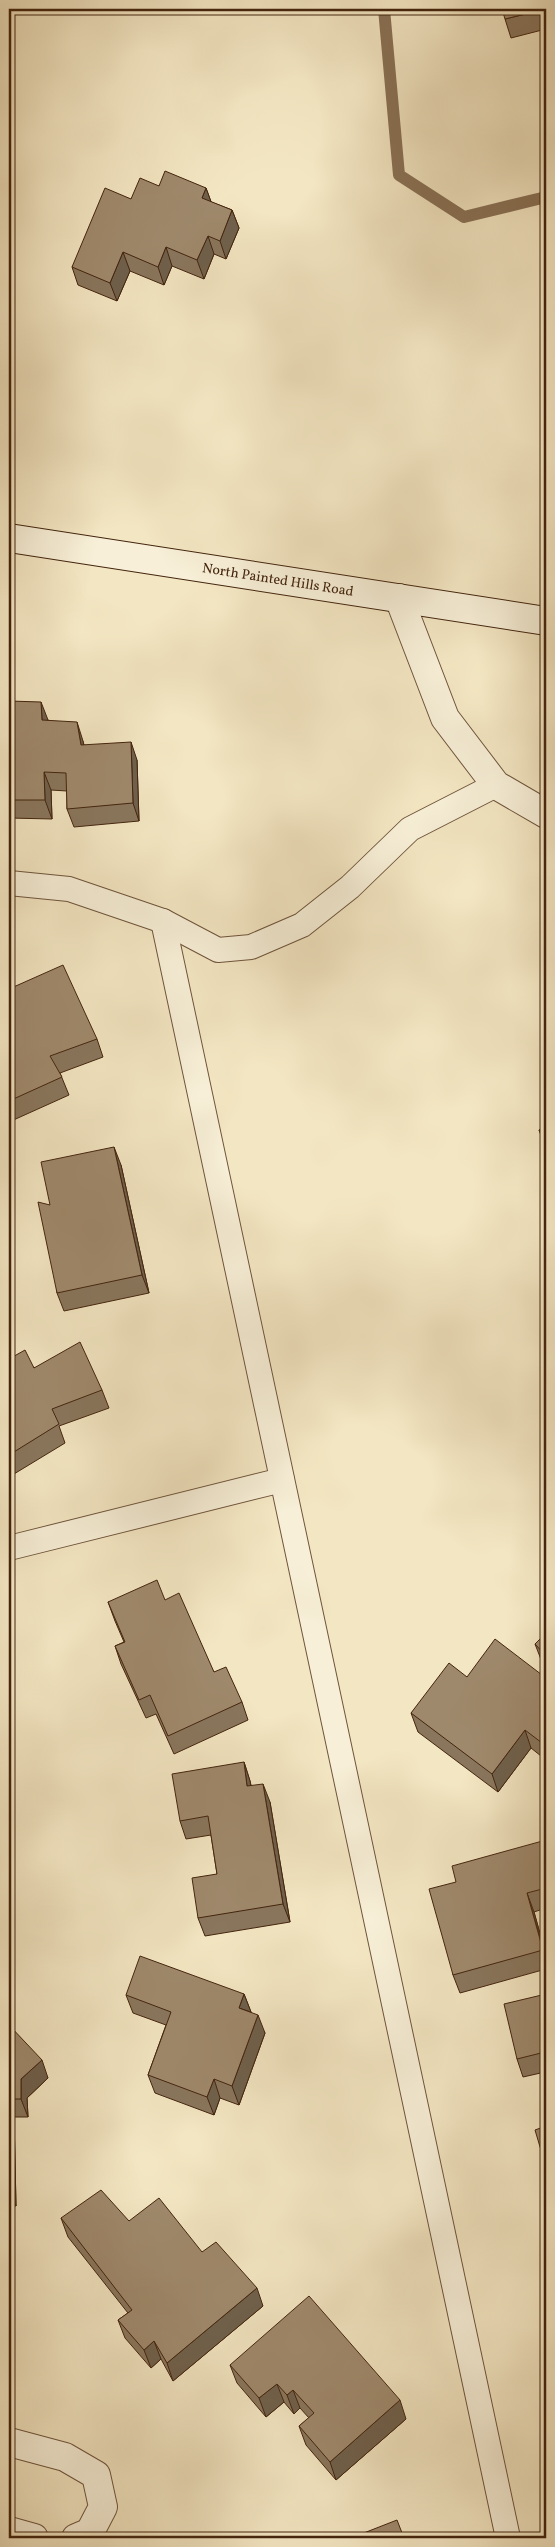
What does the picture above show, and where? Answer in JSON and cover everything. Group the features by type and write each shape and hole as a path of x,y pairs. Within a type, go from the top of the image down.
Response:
{"street":[{"name":"North Painted Hills Road","path":"9,538 546,621"},
{"path":"399,598 444,718 496,785 546,814"},
{"path":"9,2442 66,2457 96,2475 103,2507 90,2532 76,2538"},
{"path":"9,2532 34,2538"}],"lane":[{"path":"9,883 69,889 162,921 218,950 251,947 302,925 350,888 410,829 496,785"},
{"path":"162,921 508,2538"},
{"path":"9,1548 282,1480"}],"building":[{"path":"502,9 546,9 505,19"},
{"path":"165,171 206,188 202,198 232,210 220,241 208,236 197,260 166,247 158,267 123,252 110,283 72,267 105,188 131,199 140,178 159,186"},
{"path":"9,701 41,702 42,720 77,722 81,745 131,742 133,803 67,809 66,773 44,772 45,800 9,800"},
{"path":"63,965 97,1039 50,1056 62,1077 9,1101 9,989"},
{"path":"546,1125 546,1143 539,1130"},
{"path":"114,1147 142,1275 57,1293 38,1202 50,1205 41,1162"},
{"path":"80,1342 102,1390 52,1409 59,1424 9,1455 9,1359 25,1350 34,1368"},
{"path":"157,1580 165,1600 179,1593 214,1672 226,1667 242,1702 168,1736 150,1695 139,1700 115,1646 125,1642 108,1602"},
{"path":"546,1633 546,1656 535,1644"},
{"path":"495,1639 546,1678 546,1746 525,1730 492,1774 411,1713 449,1663 467,1677"},
{"path":"244,1762 247,1786 263,1784 283,1904 198,1918 192,1878 217,1874 208,1816 180,1821 172,1774"},
{"path":"546,1840 546,1888 527,1893 543,1950 453,1975 429,1889 456,1882 452,1866"},
{"path":"140,1956 244,1994 239,2008 258,2015 232,2086 214,2079 207,2097 148,2075 171,2012 126,1995"},
{"path":"546,1994 546,2077 541,2053 517,2059 504,2004"},
{"path":"9,2025 42,2060 21,2079 21,2099 9,2099"},
{"path":"546,2126 546,2167 535,2130"},
{"path":"101,2190 129,2221 159,2198 202,2252 216,2242 257,2288 167,2363 154,2341 144,2350 118,2320 132,2310 61,2218"},
{"path":"309,2296 400,2400 330,2462 299,2426 314,2413 293,2390 287,2395 277,2384 259,2398 230,2365"},
{"path":"397,2520 404,2538 351,2538"}],"waterway":[{"path":"384,9 399,175 464,217 546,197"}]}
